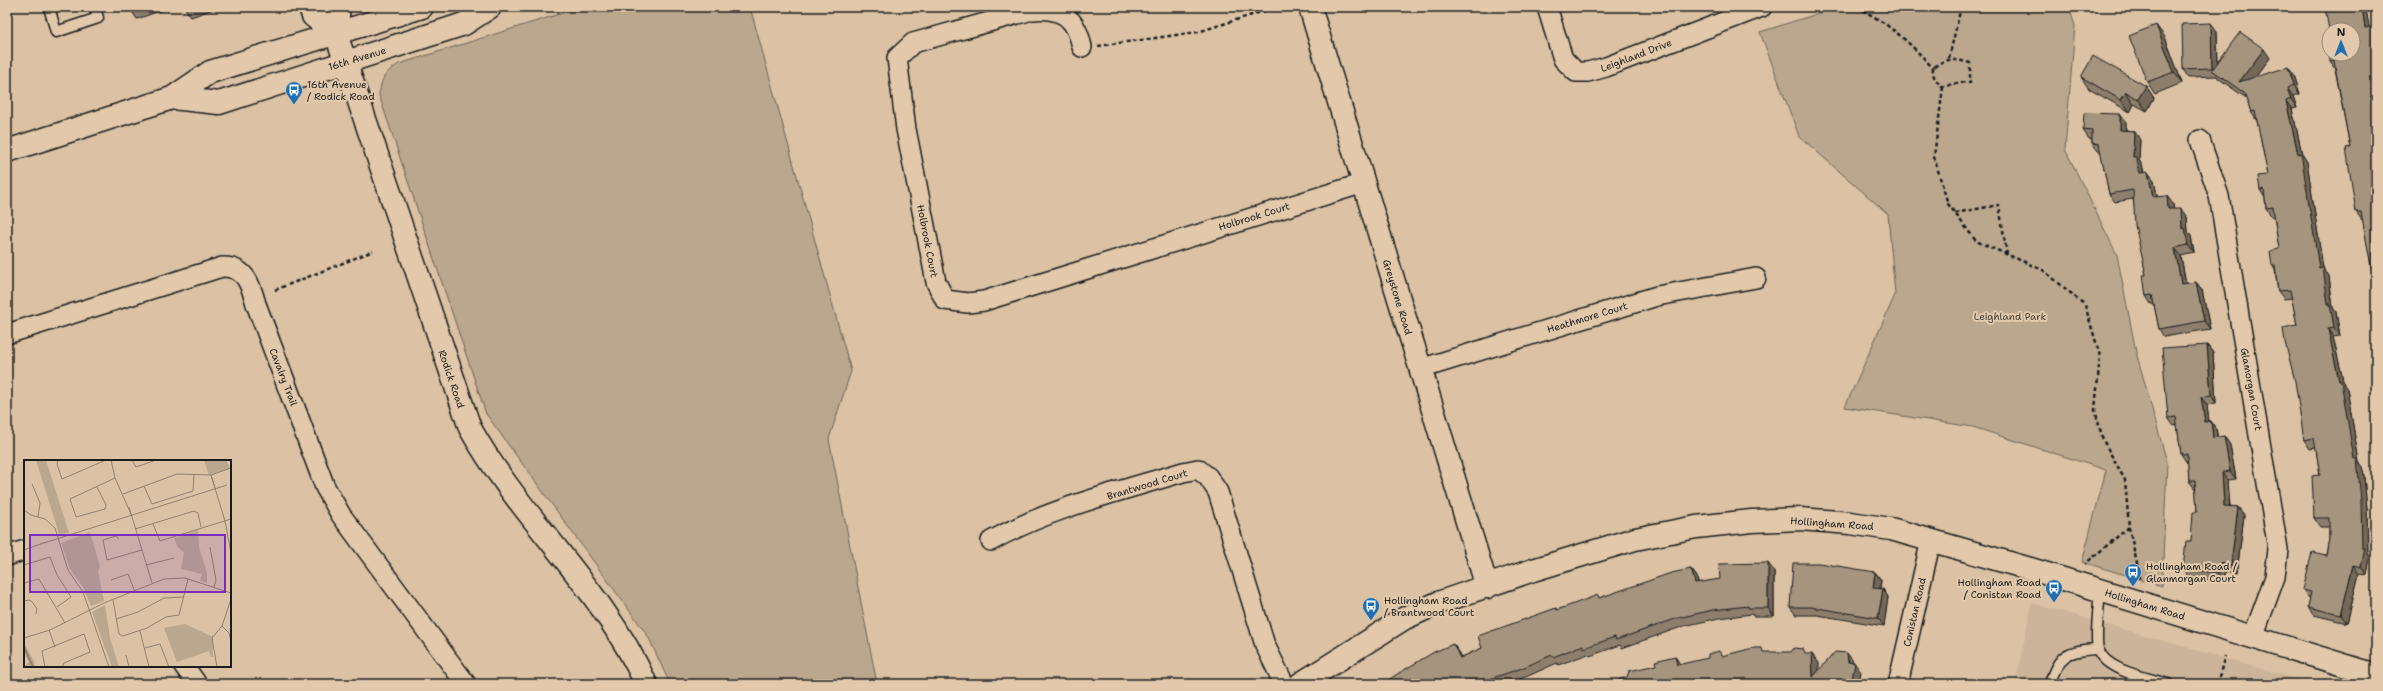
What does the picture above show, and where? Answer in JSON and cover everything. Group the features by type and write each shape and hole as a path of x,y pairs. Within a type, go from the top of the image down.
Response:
{"street":[{"path":"310,7 312,16 336,34"},
{"name":"Rodick Road","path":"339,7 336,34 470,428 497,470 616,629 646,684"},
{"name":"16th Avenue","path":"7,151 172,98 210,72 422,7"},
{"name":"16th Avenue","path":"172,98 219,102 464,24 490,7"},
{"name":"Greystone Road","path":"1310,7 1487,587"},
{"name":"Leighland Drive","path":"1547,7 1563,59 1576,72 1588,72 1606,67 1762,7"},
{"name":"Holbrook Court","path":"1082,46 1080,36 1063,13 1050,8 1032,10 912,43 897,58 906,129 936,282 946,300 962,303 984,301 1364,183"},
{"name":"Glamorgan Court","path":"2200,140 2219,196 2278,549 2275,577 2253,637"},
{"name":"Cavalry Trail","path":"7,334 222,267 230,267 242,272 251,284 259,311 325,487 341,516 466,684"},
{"name":"Heathmore Court","path":"1420,369 1657,296 1756,278"},
{"name":"Brantwood Court","path":"991,541 1022,524 1055,512 1183,472 1198,469 1208,477 1218,492 1265,645 1284,684"},
{"name":"Hollingham Road","path":"1300,684 1405,618 1438,603 1533,570 1635,539 1696,527 1752,521 1800,519 1850,523 1891,529 1931,540 2253,637 2362,677"},
{"name":"Conistan Road","path":"1898,684 1931,540"},
{"path":"7,556 24,550"},
{"path":"185,667 197,684"}],"lane":[{"path":"49,7 56,32 98,18 95,7"},
{"path":"2100,590 2098,648 2104,661 2115,668 2168,684"},
{"path":"2050,684 2053,675 2064,656 2074,650 2098,648"}],"path":[{"path":"1082,46 1109,45 1198,32 1277,7"},
{"path":"1856,7 1875,16 1905,38 1933,68"},
{"path":"1949,58 1961,7"},
{"path":"1949,58 1970,63 1970,83 1960,82 1944,87 1935,80 1932,74 1933,68 1941,61 1949,58"},
{"path":"1944,87 1934,157 1948,204 1976,241 2043,270 2085,305 2100,356 2095,410 2103,440 2125,480 2129,527 2141,582"},
{"path":"1955,213 1999,205 2007,255"},
{"path":"275,290 373,251"},
{"path":"2085,564 2129,527"},
{"path":"2217,684 2225,656"}],"shaded area":[{"path":"2032,603 2314,684 2015,684"}],"green space":[{"path":"582,7 750,7 851,371 829,439 877,684 670,684 648,636 486,414 379,95 381,84 384,76 399,64"},
{"name":"Leighland Park","path":"1839,7 2069,7 2075,26 2065,149 2117,255 2136,352 2167,462 2162,586 2082,562 2106,470 1973,427 1845,407 1895,295 1888,214 1799,136 1760,32"}],"building":[{"path":"2325,7 2362,7 2365,28 2373,27 2376,59 2376,282 2374,282 2361,212 2356,212 2346,148 2350,147 2334,62 2361,62 2361,22 2328,22"},
{"path":"2211,23 2212,68 2183,69 2182,24"},
{"path":"2156,25 2174,72 2147,82 2129,36"},
{"path":"2240,32 2264,49 2239,82 2288,67 2294,85 2287,88 2291,99 2286,101 2298,154 2301,153 2319,268 2323,267 2328,304 2330,304 2334,328 2328,329 2339,381 2341,381 2354,459 2357,459 2361,500 2362,548 2365,548 2361,567 2353,565 2341,615 2308,607 2311,592 2303,590 2312,552 2326,555 2329,539 2329,518 2314,518 2312,476 2320,475 2314,438 2304,440 2295,381 2285,342 2283,328 2297,325 2290,290 2278,291 2275,265 2272,265 2270,251 2279,249 2273,207 2266,208 2264,189 2260,190 2258,176 2268,175 2255,111 2251,112 2244,93 2212,70"},
{"path":"2093,56 2146,86 2138,99 2126,92 2121,100 2081,77"},
{"path":"2084,113 2120,114 2120,130 2134,131 2133,157 2136,157 2140,173 2148,172 2153,197 2167,196 2168,209 2181,209 2182,229 2185,228 2188,245 2175,248 2181,284 2196,282 2204,321 2159,329 2152,295 2146,296 2143,275 2146,275 2135,225 2133,190 2109,194 2099,144 2092,143 2092,131 2083,130"},
{"path":"2207,345 2211,395 2201,397 2205,422 2211,421 2213,438 2224,436 2230,471 2222,472 2224,506 2238,507 2231,565 2220,563 2218,573 2183,569 2186,541 2191,541 2193,512 2197,512 2195,481 2189,481 2187,454 2181,454 2176,417 2168,418 2162,348"},
{"path":"1768,563 1768,608 1748,608 1748,606 1713,610 1678,618 1616,640 1615,637 1584,648 1583,645 1553,657 1552,655 1522,668 1484,681 1484,679 1473,684 1382,684 1434,652 1453,644 1460,658 1482,648 1478,636 1556,608 1557,610 1598,595 1599,598 1671,573 1691,569 1695,583 1720,579 1719,564"},
{"path":"1793,563 1819,563 1875,572 1873,588 1883,589 1878,618 1811,607 1790,607"},
{"path":"1753,648 1762,648 1763,652 1791,652 1794,648 1803,649 1805,654 1812,654 1813,677 1835,652 1847,653 1848,662 1855,663 1851,684 1608,684 1627,677 1629,671 1656,665 1655,661 1675,656 1677,665 1708,658 1708,654 1719,651 1722,656"},
{"path":"2114,681 2127,684 2113,684"}],"place":[{"name":"16th Avenue / Rodick Road","path":"294,105"},
{"name":"Hollingham Road / Glanmorgan Court","path":"2133,587"},
{"name":"Hollingham Road / Conistan Road","path":"2054,603"},
{"name":"Hollingham Road / Brantwood Court","path":"1371,621"}]}
